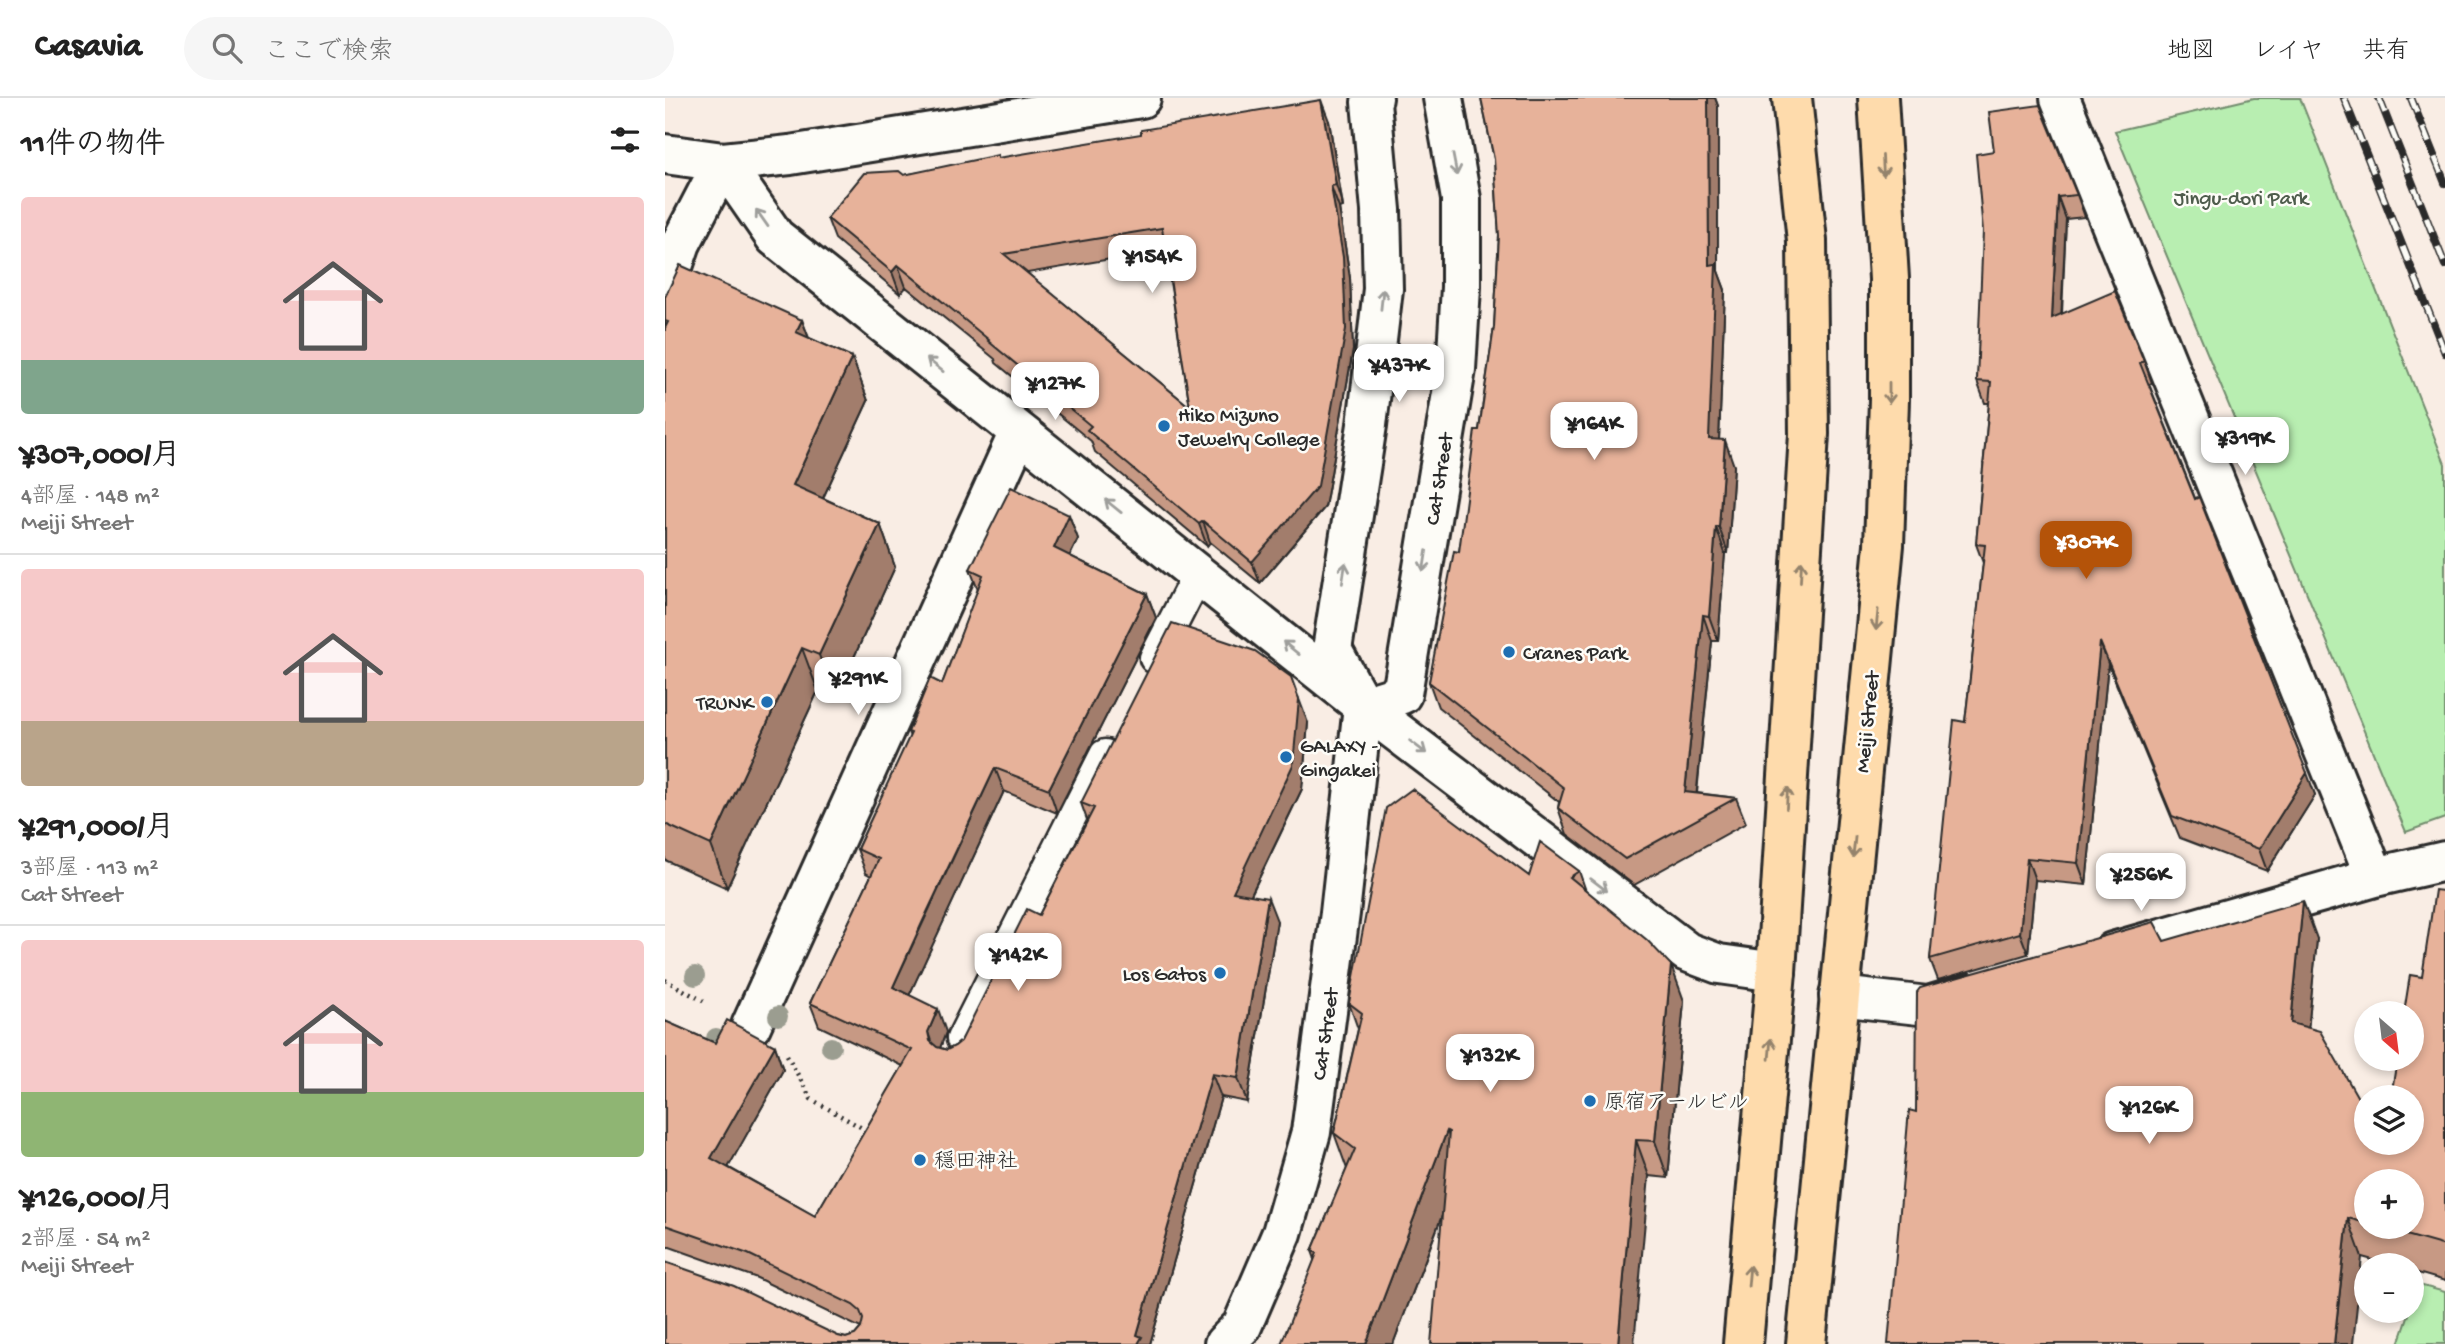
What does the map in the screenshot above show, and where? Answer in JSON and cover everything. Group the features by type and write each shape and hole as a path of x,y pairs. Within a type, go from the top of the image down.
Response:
{"main road":[{"path":"1743,1344 1776,972 1809,434 1807,241 1792,98"},
{"name":"Meiji Street","path":"1806,1344 1884,545 1889,400 1889,279 1878,98"}],"street":[{"path":"665,154 723,162 790,155 1141,98"},
{"path":"1363,706 1332,650 1367,425 1383,289 1381,209 1371,113 1373,98"},
{"name":"Cat Street","path":"1236,1338 1282,1233 1311,1132 1327,1022 1363,706 1402,694 1456,369 1461,287 1461,199 1443,98"},
{"path":"2060,98 2375,877"},
{"path":"665,290 681,243 723,162"},
{"path":"723,162 775,237 1363,706 1687,951 1719,964 1776,972"},
{"path":"767,1036 1019,432"},
{"path":"2085,960 2375,877 2445,861"},
{"path":"1839,996 1928,1006 2007,983"}],"lane":[{"path":"1142,683 1198,574"},
{"path":"954,1056 1117,732"}],"path":[{"path":"767,1036 811,1099 876,1136"}],"green space":[{"name":"Jingu-dori Park","path":"2254,98 2300,98 2445,464 2445,818 2406,832 2115,131"},
{"path":"2424,1286 2445,1292 2445,1344 2399,1344 2406,1323 2424,1323"}],"building":[{"path":"1481,98 1708,98 1709,265 1716,264 1709,439 1725,440 1709,616 1703,615 1685,792 1736,798 1625,859 1558,808 1564,788 1429,682 1454,551 1459,552 1475,430 1479,430 1494,327 1499,236 1494,159"},
{"path":"1321,100 1336,185 1331,186 1343,257 1346,329 1318,486 1252,562 1203,521 1199,524 1087,430 1091,426 898,265 892,272 827,218 864,173 899,171 904,175 998,155 998,158 1141,134 1141,130","holes":["1162,228 1190,407 1004,254"]},
{"path":"2040,105 2077,195 2058,197 2052,318 2115,291 2144,361 2140,363 2195,499 2199,497 2307,773 2259,849 2172,816 2100,642 2078,863 2027,858 2020,933 1930,959 1954,720 1965,722 1985,545 1976,544 1991,382 1977,381 1983,231 1976,154 1994,151 1989,112"},
{"path":"680,265 802,320 796,332 852,357 793,485 880,524 819,655 802,648 711,845 665,824 665,328 668,322 665,321 665,297"},
{"path":"1011,487 1069,515 1054,548 1147,594 1049,789 995,768 922,923 893,987 938,1009 928,1032 930,1041 937,1047 947,1050 961,1041 1027,909 1039,915 1094,808 1081,803 1172,623 1255,651 1291,677 1299,699 1293,765 1233,892 1268,898 1238,1078 1212,1074 1137,1335 1142,1337 1138,1344 665,1344 665,1262 734,1286 838,1336 846,1338 855,1335 861,1328 863,1319 860,1311 853,1305 748,1254 665,1225 665,1021 715,1043 727,1020 775,1046 711,1158 815,1216 912,1050 810,1003 879,859 857,849 911,733 908,732 930,678 942,684 983,575 970,569"},
{"path":"1412,789 1529,876 1540,842 1579,871 1570,877 1647,940 1671,965 1655,1141 1636,1140 1618,1344 1431,1344 1447,1131 1366,1344 1281,1344 1317,1253 1312,1251 1355,1149 1334,1133 1362,1013 1349,1003 1386,808"},
{"path":"2445,882 2445,1246 2420,1239 2424,1239 2424,1169 2354,1169 2354,1220 2348,1218 2334,1344 1888,1344 1909,1110 1916,1112 1917,992 1920,988 2154,922 2164,941 2303,901 2291,1023 2320,1031 2354,1091 2354,1155 2424,1155 2424,1085 2393,1085 2395,1071 2424,1071 2424,1001 2406,1001 2410,975 2422,977 2435,890 2443,891"}],"railway":[{"path":"2344,98 2445,353"},
{"path":"2379,98 2445,265"},
{"path":"2411,98 2445,183"}],"place":[{"name":"Hiko Mizuno Jewelry College","path":"1164,426"},
{"name":"Cranes Park","path":"1509,652"},
{"name":"TRUNK","path":"767,702"},
{"name":"GALAXY - Gingakei","path":"1286,757"},
{"name":"Los Gatos","path":"1220,973"},
{"name":"原宿アールビル","path":"1590,1101"},
{"name":"穏田神社","path":"920,1160"}]}
